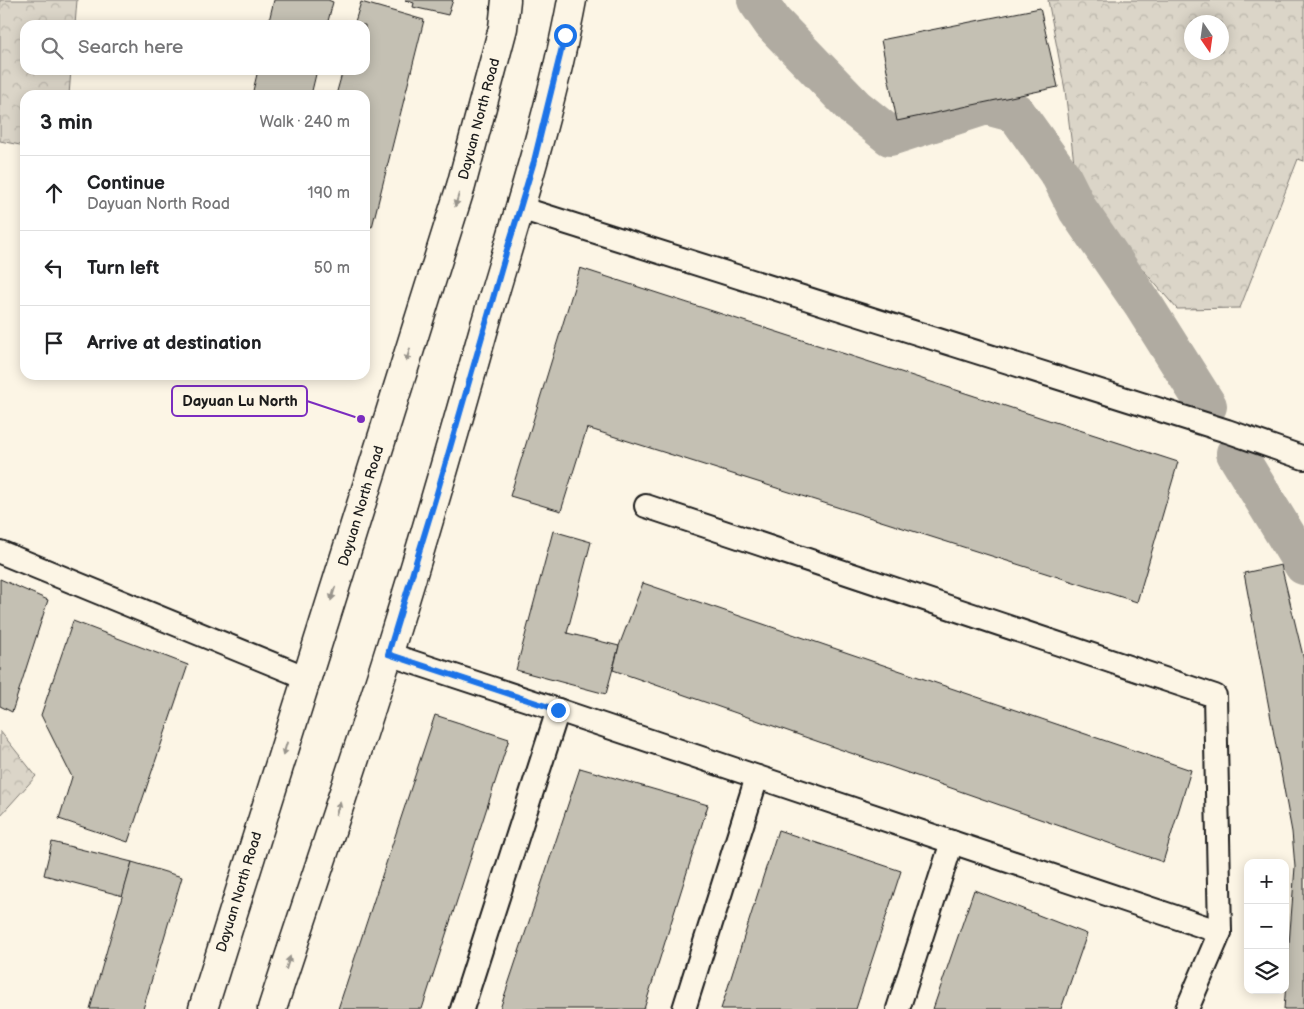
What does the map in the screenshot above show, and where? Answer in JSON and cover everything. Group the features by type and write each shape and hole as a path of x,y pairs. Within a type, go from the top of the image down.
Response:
{"main road":[{"name":"Dayuan North Road","path":"203,1009 461,186 503,28 506,0"},
{"path":"272,1009 388,654 437,493 520,208 551,93 572,0"}],"street":[{"path":"520,208 1199,422 1304,458"},
{"path":"646,506 1215,696 1220,932 1187,1009"},
{"path":"0,552 307,678"},
{"path":"388,654 1220,932"},
{"path":"462,1009 558,710"},
{"path":"684,1009 758,777"},
{"path":"898,1009 952,842"}],"green space":[{"path":"0,0 77,0 75,20 20,20 20,75 71,75 69,90 20,90 20,145 0,141"},
{"path":"1048,0 1304,0 1304,161 1298,159 1240,308 1177,309 1078,195 1065,90"},
{"path":"0,731 36,776 0,816"}],"building":[{"path":"274,0 328,0 333,2 328,20 269,20"},
{"path":"405,0 453,0 448,15 413,7 414,3"},
{"path":"361,2 424,20 372,227 370,226 370,90 337,90 342,75 370,75 370,20 356,20"},
{"path":"1040,8 1058,87 897,121 881,40"},
{"path":"257,75 316,75 312,90 253,90"},
{"path":"580,268 1178,462 1137,602 587,428 561,511 510,496"},
{"path":"553,531 591,542 567,633 619,646 606,694 516,670"},
{"path":"1281,565 1304,660 1304,1009 1284,1009 1285,994 1289,994 1289,944 1295,867 1292,832 1244,573"},
{"path":"0,579 48,600 12,712 0,706"},
{"path":"643,583 1191,770 1163,862 613,670 619,646"},
{"path":"73,621 188,665 128,842 59,819 72,777 41,715"},
{"path":"435,715 509,739 422,1009 338,1009"},
{"path":"580,768 708,805 644,1009 500,1009"},
{"path":"778,830 901,871 856,1009 721,1009"},
{"path":"52,842 132,862 123,896 44,875"},
{"path":"132,862 182,877 143,1009 90,1009"},
{"path":"974,890 1087,934 1061,1009 933,1009"}],"waterway":[{"path":"757,0 773,23 854,107 890,136 986,105 1016,113 1061,176 1078,210 1144,306 1207,406"},
{"path":"1236,453 1304,565"}],"place":[{"name":"Dayuan Lu North","path":"361,419"}],"route":[{"path":"558,710 388,654 534,161 565,35"}]}
